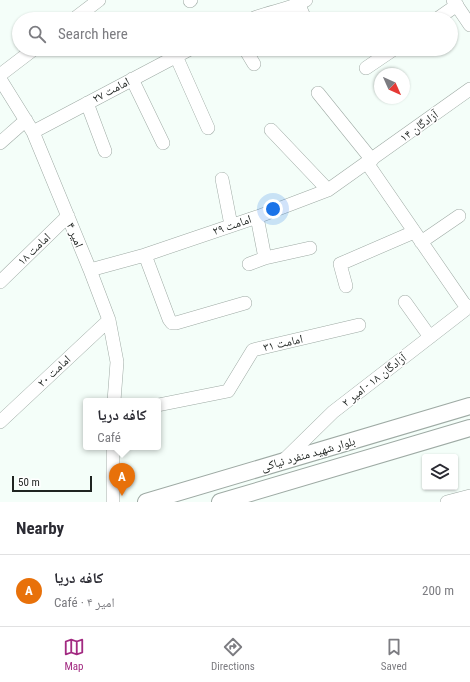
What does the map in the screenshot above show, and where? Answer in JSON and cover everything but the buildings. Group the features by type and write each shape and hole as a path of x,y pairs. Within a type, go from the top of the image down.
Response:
{"main road":[{"name":"بلوار شهید منفرد نیاکی","path":"146,502 470,406"},
{"name":"بلوار شهید منفرد نیاکی","path":"220,502 470,428"}],"street":[{"path":"83,12 99,0"},
{"path":"269,12 302,2 304,12"},
{"path":"445,12 455,3 470,25"},
{"path":"0,75 25,56"},
{"name":"امامت ۲۷","path":"33,132 132,79 167,56"},
{"path":"175,56 208,128"},
{"path":"249,56 254,64"},
{"path":"366,68 384,56"},
{"name":"امیر ۴","path":"0,79 33,132 90,270 108,320 117,362 114,398"},
{"path":"132,79 163,143"},
{"name":"آزادگان ۱۴","path":"370,162 470,90"},
{"path":"318,93 370,162 418,237 468,307"},
{"path":"87,103 105,151"},
{"path":"0,143 26,120"},
{"path":"271,130 328,190"},
{"name":"امامت ۲۹","path":"90,270 145,255 328,190 370,162"},
{"path":"222,179 231,225"},
{"name":"امامت ۱۸","path":"0,282 68,216"},
{"path":"257,216 265,258"},
{"path":"346,286 340,264 418,237 459,216"},
{"path":"249,264 265,258 310,248"},
{"path":"145,255 169,320 172,323 245,303"},
{"path":"405,302 430,337"},
{"name":"آزادگان ۱۸ - امیر ۲","path":"283,461 333,412 468,307"},
{"name":"امامت ۲۰","path":"0,422 108,320"},
{"name":"امامت ۳۱","path":"161,404 228,391 253,350 359,325"},
{"path":"113,450 113,502"},
{"path":"447,502 470,496"}],"place":[{"name":"کافه دریا","path":"122,496"}]}
